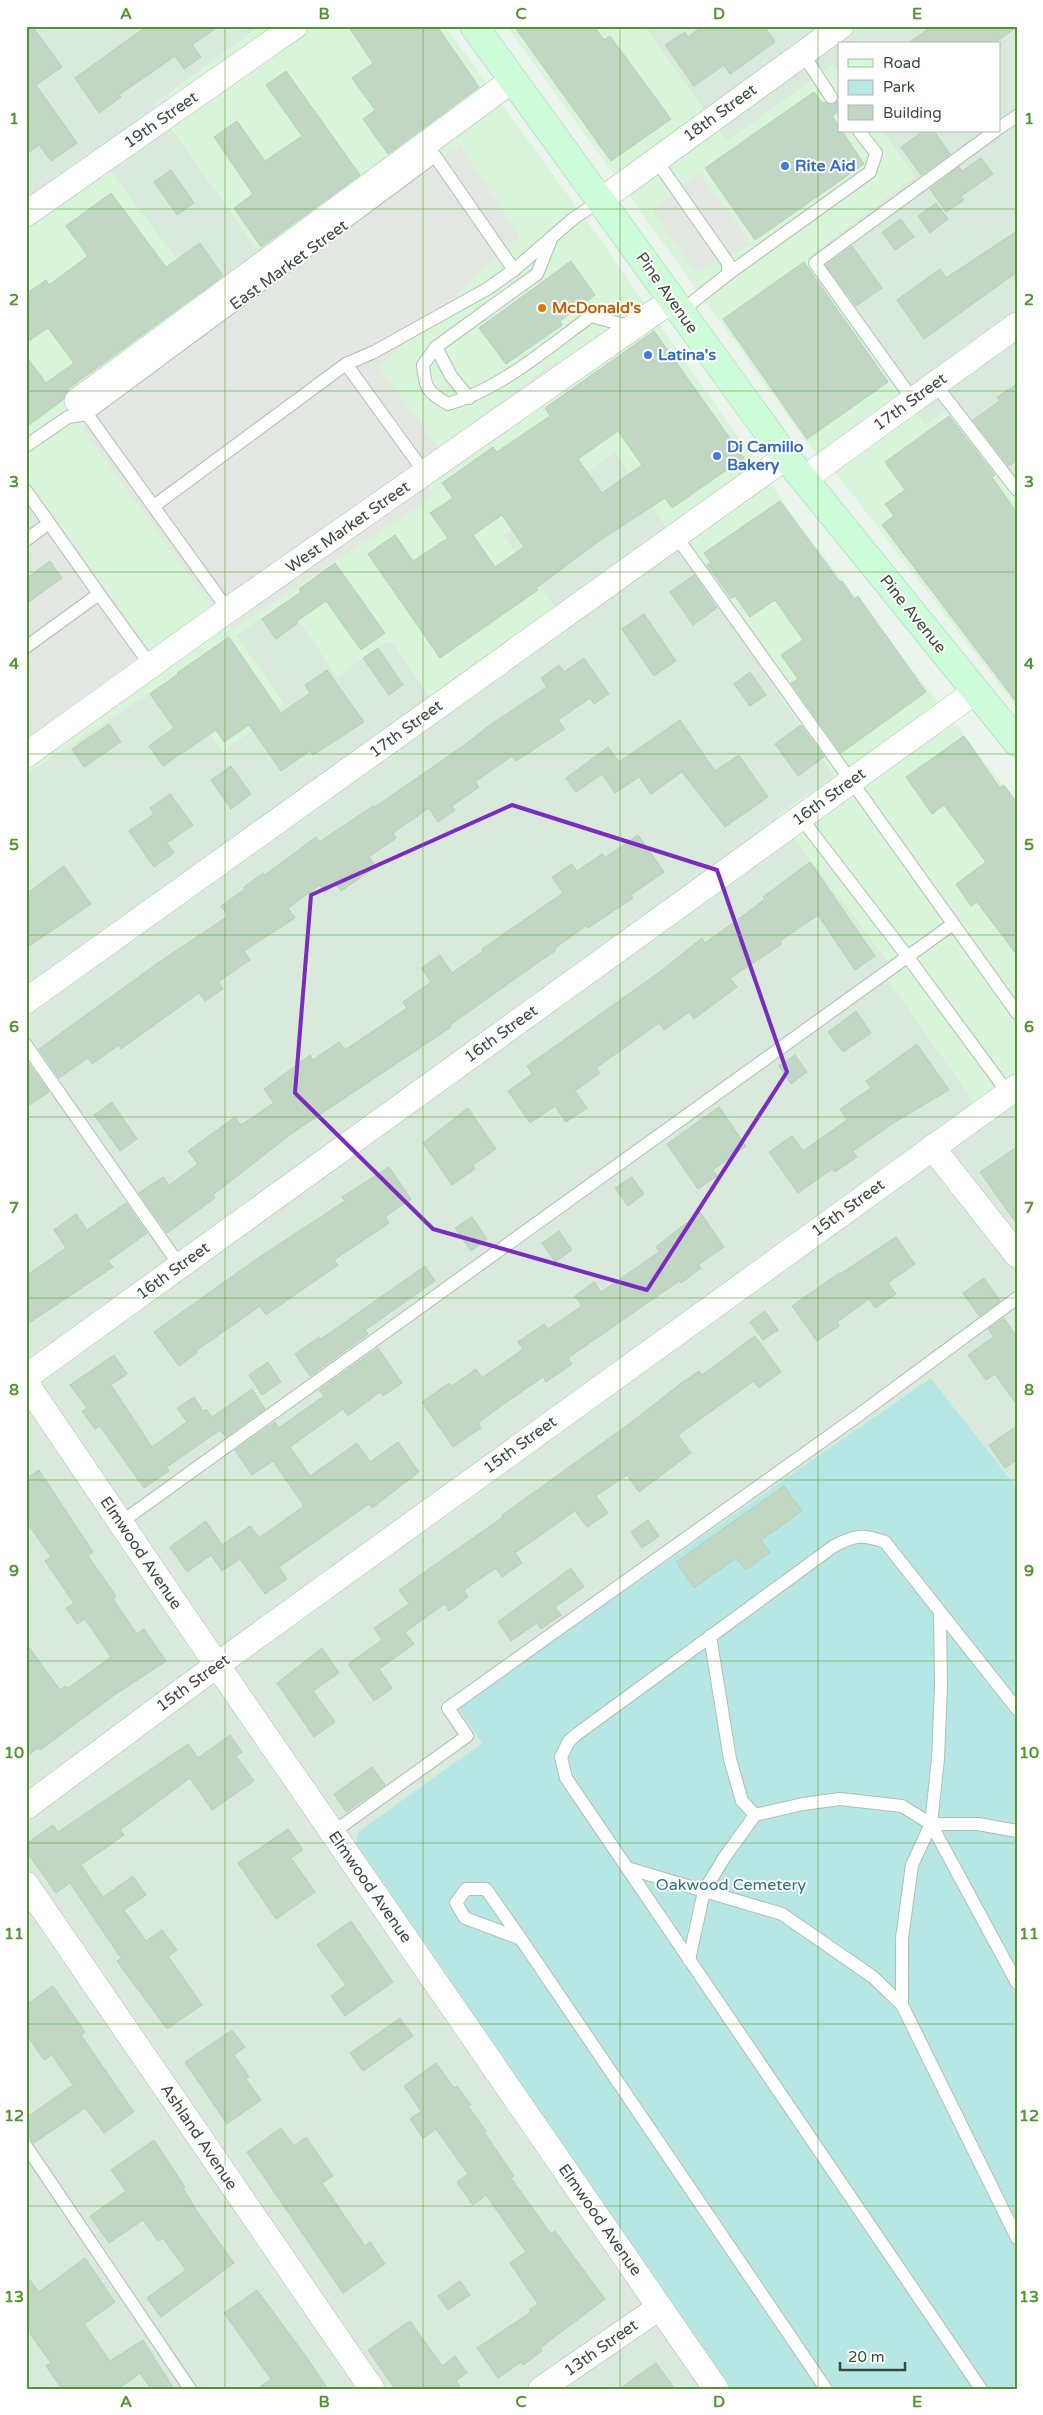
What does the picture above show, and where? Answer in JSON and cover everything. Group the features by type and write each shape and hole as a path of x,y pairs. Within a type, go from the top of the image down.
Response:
{"main road":[{"name":"Pine Avenue","path":"474,26 511,80 786,457 1017,742"}],"street":[{"name":"19th Street","path":"26,214 295,26"},
{"name":"18th Street","path":"600,201 841,26"},
{"name":"East Market Street","path":"82,407 511,80"},
{"name":"West Market Street","path":"26,755 228,610 632,327 676,306"},
{"name":"17th Street","path":"804,479 1017,325"},
{"name":"17th Street","path":"26,1001 786,457"},
{"name":"16th Street","path":"26,1377 976,691"},
{"name":"15th Street","path":"26,1807 217,1666 1012,1090"},
{"path":"932,1147 1017,1255"},
{"name":"Elmwood Avenue","path":"26,1384 217,1666 716,2389"},
{"name":"Ashland Avenue","path":"27,1886 372,2389"},
{"name":"13th Street","path":"541,2389 660,2307"}],"lane":[{"path":"803,54 831,97"},
{"path":"1000,127 1017,116"},
{"path":"676,306 728,274 870,172 876,153 860,132"},
{"path":"913,400 815,263 994,132"},
{"name":"East Market Street","path":"26,446 435,156 514,270"},
{"path":"656,160 728,263 728,274"},
{"path":"154,506 346,364 374,352 487,289 514,270 600,201"},
{"path":"551,239 537,274 436,347 423,365 424,384 432,395 448,404 469,398 516,370 591,316 632,327"},
{"path":"436,347 451,376 469,398"},
{"path":"346,364 425,473"},
{"path":"935,384 1017,490"},
{"path":"82,407 228,610"},
{"path":"26,491 151,666"},
{"path":"26,540 49,523"},
{"path":"676,536 1017,1013"},
{"path":"26,647 99,594"},
{"path":"801,818 1012,1090"},
{"path":"120,1523 953,924"},
{"path":"26,1045 180,1266"},
{"path":"332,1833 467,1736 448,1708 856,1417 1017,1298"},
{"path":"981,2389 566,1778 561,1757 569,1741 577,1734 834,1546 850,1538 866,1536 885,1542 1017,1709"},
{"path":"902,2005 902,1938 912,1864 931,1824 938,1758 941,1686 940,1612"},
{"path":"710,1636 730,1759 742,1801 756,1815"},
{"path":"689,1960 704,1891 724,1858 756,1815 803,1804 840,1799 902,1806 931,1824 1017,1983"},
{"path":"931,1824 978,1824 1017,1831"},
{"path":"627,1868 782,1914 873,1978 902,2005 1017,2238"},
{"path":"521,1939 465,1918 456,1904 466,1889 486,1889 521,1939 826,2389"},
{"path":"26,2146 190,2389"}],"highlighted area":[{"path":"512,805 717,870 787,1072 647,1290 433,1229 295,1093 311,895"}],"shaded area":[{"path":"26,26 260,26 154,104 262,256 204,296 26,198"},
{"path":"260,26 445,26 602,242 801,527 1017,803 1017,1076 976,1105 879,968 888,961 777,815 834,776 615,451 503,535 570,629 445,717 390,640 337,677 286,601 236,635 285,705 223,752 170,679 26,774 26,198 94,149 204,296 262,256 154,104"},
{"path":"507,26 644,26 727,141 833,65 838,72 838,132 883,132 915,176 807,258 925,425 957,402 1017,483 1017,708 839,477 805,440"},
{"path":"644,26 1017,26 1017,483 925,425 807,258 915,176 883,132 1000,132 1000,42 838,42 838,72 833,65 727,142"},
{"path":"460,145 520,236 379,367 439,448 557,360 570,375 425,480 434,496 232,630 214,609 81,427"},
{"path":"699,172 752,244 696,273 652,211"},
{"path":"615,451 834,776 777,815 888,961 879,968 1017,1076 1017,1488 932,1379 457,1707 482,1743 358,1832 355,1846 732,2389 26,2389 26,774 171,678 223,751 236,635 286,601 337,676 390,640 444,716 503,535"},
{"path":"26,478 149,649 26,739"}],"green space":[{"name":"Oakwood Cemetery","path":"931,1378 1017,1488 1017,2389 732,2389 355,1846 358,1832 482,1743 457,1707"}],"building":[{"path":"26,26 32,26 62,67 36,85 77,143 51,161 39,145 26,154"},
{"path":"147,26 219,26 192,45 201,57 184,69 175,56 119,95 121,97 99,113 75,78"},
{"path":"348,26 437,26 479,87 388,154 363,119 375,110 352,78 373,63"},
{"path":"514,26 594,26 604,40 610,36 671,119 611,161"},
{"path":"703,26 764,26 775,42 730,74 724,65 694,86 665,45 685,32 688,37"},
{"path":"932,26 1017,26 996,42 910,42"},
{"path":"286,71 360,175 261,247 234,208 253,194 214,137 237,121 265,161 302,136 266,85"},
{"name":"Rite Aid","path":"814,92 822,103 831,105 838,101 838,112 832,116 838,125 838,132 843,132 864,164 755,240 705,168"},
{"path":"922,132 935,132 950,154 921,175 901,147"},
{"path":"981,158 993,174 961,196 964,200 946,212 930,189 959,167 962,171"},
{"path":"171,170 194,203 177,215 154,182"},
{"path":"111,193 166,267 200,243 223,276 68,389 63,400 26,427 26,356 46,383 74,363 48,328 26,343 26,294 46,280 49,285 88,256 66,226"},
{"path":"936,203 948,219 930,233 918,216"},
{"path":"901,219 914,237 895,250 882,232"},
{"path":"1017,231 1017,272 924,339 897,300 940,269 946,278"},
{"path":"852,246 882,288 856,306 826,265"},
{"name":"McDonald's","path":"571,261 595,295 560,321 562,325 506,364 479,328"},
{"path":"804,262 888,382 807,439 723,319"},
{"path":"654,331 744,458 672,508 665,498 599,541 536,588 538,590 440,658 368,554 395,535 413,561 448,538 430,513 453,498 442,483 493,447 497,452 550,416 545,408","holes":["618,431 642,465 602,493 578,459","502,515 524,547 495,567 473,535"]},
{"path":"1017,384 1017,460 1009,466 973,420 1000,401 997,397"},
{"path":"949,416 995,475 992,477 1017,513 1017,703 882,525 894,516 885,504 905,490 885,462"},
{"path":"780,501 840,582 842,581 854,599 858,596 926,692 841,753 791,683 798,679 781,655 803,640 775,600 750,617 735,596 731,598 707,565 711,563 704,553"},
{"path":"50,561 62,578 26,604 26,579"},
{"path":"335,563 385,633 361,650 326,601 276,639 262,619 301,592 299,589"},
{"path":"694,575 717,608 693,625 670,592"},
{"path":"644,614 676,661 654,676 622,629"},
{"path":"229,637 281,713 310,693 305,685 327,670 364,722 313,755 310,751 281,771 249,725 224,742 216,730 163,766 149,746 174,728 150,694"},
{"path":"378,648 403,685 389,695 363,658"},
{"path":"584,658 609,694 594,704 590,698 558,720 565,729 516,761 512,756 475,782 479,787 452,806 455,810 438,822 429,808 393,833 396,838 369,857 376,867 341,891 336,884 325,892 320,885 288,908 295,918 244,951 250,960 218,982 223,989 205,1001 199,993 121,1049 119,1045 92,1064 88,1058 59,1078 39,1049 162,960 228,916 221,906 263,873 265,875 316,837 319,842 373,806 375,807 547,687 541,678 559,665 564,672"},
{"path":"750,672 766,695 750,706 734,684"},
{"path":"680,720 715,771 739,755 768,797 725,827 682,772 651,794 639,777 615,793 602,774 576,792 566,778 608,747 619,762"},
{"path":"109,724 121,742 84,767 72,749"},
{"path":"801,725 824,757 798,776 775,744"},
{"path":"964,736 1000,788 1004,785 1017,803 1017,955 977,902 971,906 956,884 986,862 944,805 932,814 906,777"},
{"path":"231,766 251,794 231,809 211,780"},
{"path":"170,794 193,825 167,843 174,853 154,867 129,831 154,814 150,808"},
{"path":"638,835 664,872 631,895 633,898 588,928 586,926 555,948 556,950 450,1025 451,1027 291,1134 213,1195 215,1198 167,1233 139,1193 163,1177 169,1185 198,1164 188,1151 235,1117 241,1125 274,1103 264,1089 310,1055 313,1060 339,1042 345,1050 407,1008 403,1002 431,982 421,968 440,955 452,973 483,951 482,949 563,893 552,877 572,864 577,871 602,854 605,858"},
{"path":"810,862 875,956 855,970 818,915 780,941 782,944 730,978 737,987 694,1019 689,1012 664,1030 659,1023 596,1068 600,1073 575,1091 587,1108 566,1122 555,1106 530,1123 508,1091 532,1074 527,1066 661,971 702,938 705,943 740,918 765,899 763,897"},
{"path":"64,866 91,904 26,948 26,894"},
{"path":"856,1011 871,1033 843,1052 828,1032"},
{"path":"917,1044 949,1090 895,1122 853,1151 857,1157 835,1172 832,1169 798,1193 769,1152 792,1136 803,1151 847,1120 840,1109 871,1088 866,1081"},
{"path":"795,1055 807,1072 791,1084 779,1066"},
{"path":"26,1060 49,1092 26,1107"},
{"path":"112,1102 137,1139 120,1151 94,1115"},
{"path":"719,1107 746,1146 713,1170 717,1176 698,1189 667,1144"},
{"path":"468,1108 496,1149 473,1165 475,1169 452,1185 423,1143"},
{"path":"1017,1147 1017,1224 980,1172"},
{"path":"389,1167 411,1199 385,1217 389,1223 334,1260 338,1265 266,1315 260,1306 196,1351 197,1353 179,1366 154,1332 258,1258 345,1201 342,1197"},
{"path":"632,1177 644,1194 628,1206 615,1188"},
{"path":"126,1203 147,1233 108,1261 113,1267 26,1325 26,1276 66,1248 54,1230 76,1214 87,1230"},
{"path":"700,1212 724,1247 698,1265 701,1268 681,1283 679,1281 568,1358 572,1364 546,1382 543,1377 501,1406 478,1423 481,1428 453,1447 422,1402 449,1383 452,1386 476,1369 482,1378 523,1349 518,1342 544,1324 548,1329 582,1306 575,1296 594,1282 601,1292 659,1252 656,1247"},
{"path":"472,1217 487,1239 471,1251 455,1228"},
{"path":"559,1231 572,1250 555,1262 542,1243"},
{"path":"896,1237 915,1264 888,1283 896,1294 875,1308 869,1299 837,1322 839,1326 817,1341 792,1306 839,1273"},
{"path":"425,1266 435,1281 365,1330 368,1334 310,1376 295,1354 319,1337 321,1339"},
{"path":"984,1278 1000,1301 979,1316 963,1293"},
{"path":"765,1311 778,1330 763,1340 750,1322"},
{"path":"1004,1318 1017,1337 1017,1405 995,1374 986,1380 968,1355 994,1337 988,1329"},
{"path":"755,1336 781,1372 759,1388 754,1381 678,1435 691,1453 639,1492 627,1475 596,1496 608,1513 587,1527 575,1511 515,1553 522,1563 502,1577 496,1568 464,1590 468,1597 449,1611 445,1604 405,1632 414,1644 379,1669 392,1688 374,1701 348,1664 382,1640 374,1628 409,1604 399,1590 503,1517 502,1515 629,1424 680,1384 699,1371 702,1375"},
{"path":"378,1348 402,1383 383,1396 380,1392 348,1416 343,1409 290,1447 310,1476 357,1443 370,1462 398,1442 419,1472 372,1508 369,1504 279,1567 287,1579 265,1594 240,1559 222,1571 211,1555 187,1572 170,1547 206,1521 222,1545 250,1526 259,1538 304,1506 273,1461 252,1475 235,1450 275,1422 279,1428 324,1396 319,1390"},
{"path":"114,1355 127,1374 111,1385 152,1447 187,1422 177,1408 194,1397 203,1411 206,1409 212,1417 252,1389 265,1409 226,1437 220,1430 167,1467 169,1471 144,1488 100,1426 95,1429 82,1411 87,1408 70,1385"},
{"path":"268,1362 281,1382 262,1395 249,1375"},
{"path":"1017,1426 1017,1460 1005,1468 989,1445"},
{"path":"39,1470 93,1552 88,1556 116,1596 113,1599 137,1634 144,1629 166,1661 113,1696 40,1750 38,1748 26,1757 26,1643 60,1690 66,1686 68,1688 111,1657 85,1619 77,1624 66,1608 74,1603 45,1561 51,1557 26,1521 26,1479"},
{"path":"784,1486 802,1511 761,1540 770,1553 745,1570 736,1558 694,1588 676,1562"},
{"path":"648,1520 659,1536 642,1548 631,1532"},
{"path":"571,1568 584,1587 555,1607 561,1615 541,1629 537,1623 511,1641 498,1622"},
{"path":"322,1648 339,1673 313,1691 335,1722 314,1737 277,1683"},
{"path":"230,1735 242,1752 236,1756 254,1781 212,1810 190,1778 120,1830 124,1835 81,1865 103,1897 133,1876 146,1895 124,1910 146,1941 162,1930 177,1950 168,1956 202,2005 167,2029 117,1961 121,1958 70,1883 56,1893 26,1851 26,1844 53,1825 58,1832 188,1744 198,1758"},
{"path":"372,1767 385,1785 346,1812 334,1794"},
{"path":"288,1829 303,1850 291,1858 315,1892 276,1919 238,1863"},
{"path":"351,1921 393,1982 345,2016 331,1996 346,1985 317,1945"},
{"path":"53,1986 85,2032 81,2035 134,2112 104,2133 85,2108 34,2143 26,2133 26,2118 73,2085 52,2055 44,2060 26,2034 26,2005"},
{"path":"400,2018 413,2036 363,2071 350,2053"},
{"path":"232,2030 245,2047 234,2055 249,2077 246,2079 261,2100 227,2124 185,2062"},
{"path":"436,2063 454,2088 457,2086 471,2105 468,2106 514,2176 511,2178 551,2234 555,2231 605,2299 540,2348 542,2351 523,2365 521,2362 498,2378 477,2348 531,2312 529,2310 538,2304 510,2263 526,2252 486,2195 473,2205 457,2182 468,2174 436,2129 423,2138 410,2119 421,2111 404,2086"},
{"path":"281,2128 294,2146 306,2137 333,2176 322,2183 365,2246 370,2242 385,2264 343,2293 247,2152"},
{"path":"154,2140 185,2187 183,2188 198,2213 234,2263 161,2317 147,2298 186,2270 163,2238 158,2241 143,2220 109,2243 90,2216 126,2191 111,2170"},
{"path":"85,2258 115,2302 84,2324 110,2361 143,2340 174,2389 151,2389 140,2373 118,2389 62,2389 46,2366 51,2363 26,2328 26,2275 39,2292"},
{"path":"460,2281 470,2295 448,2310 438,2296"},
{"path":"257,2290 328,2389 257,2389 271,2379 224,2313"},
{"path":"410,2321 442,2366 455,2356 467,2373 456,2381 461,2389 395,2389 368,2350"},
{"path":"656,2363 675,2389 620,2389 637,2376"}],"place":[{"name":"Rite Aid","path":"785,166"},
{"name":"McDonald's","path":"542,308"},
{"name":"Latina's","path":"648,355"},
{"name":"Di Camillo Bakery","path":"717,456"}]}
